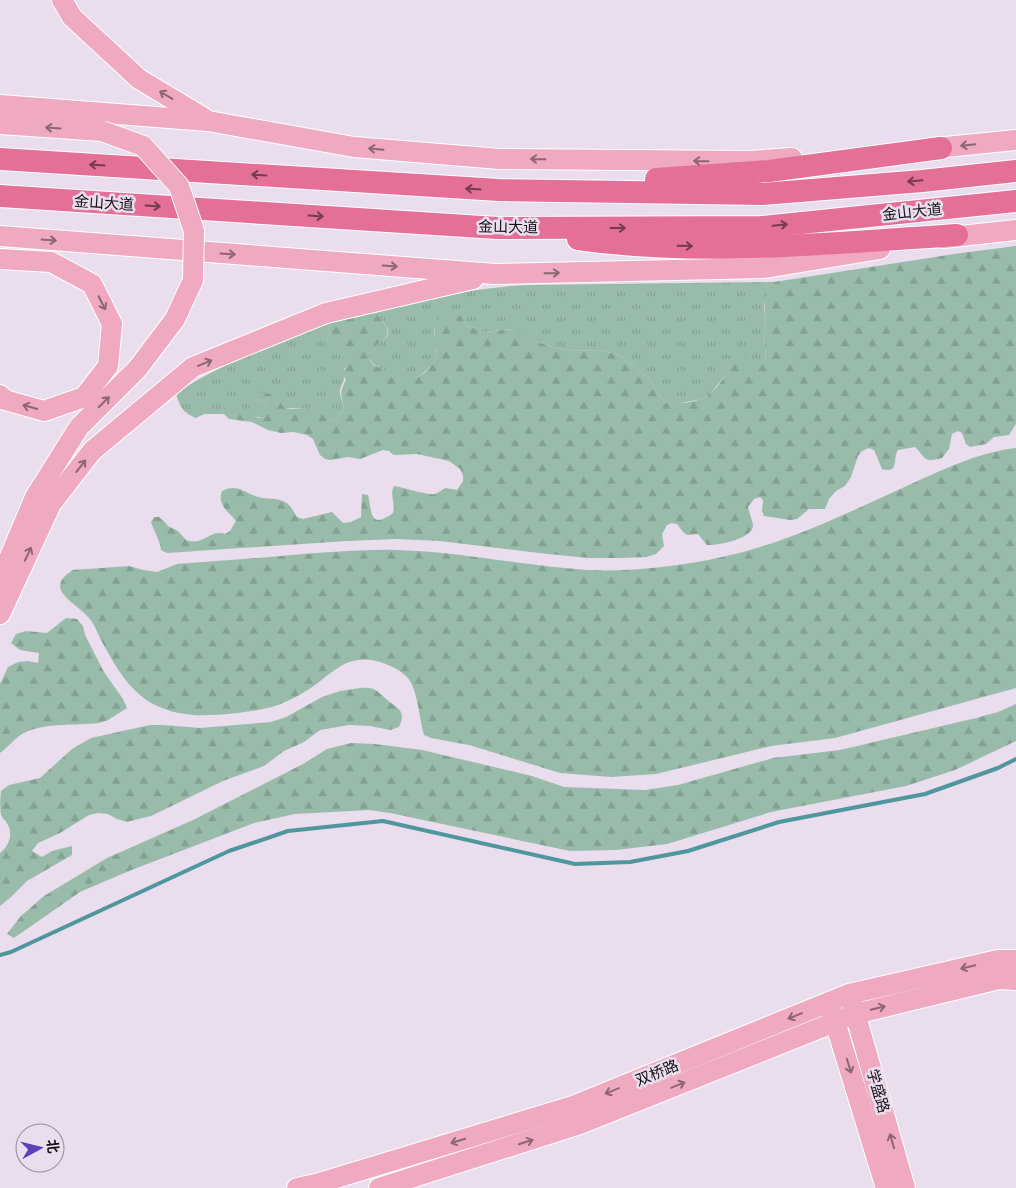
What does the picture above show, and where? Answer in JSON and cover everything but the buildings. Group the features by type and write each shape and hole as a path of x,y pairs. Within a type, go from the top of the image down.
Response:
{"highway":[{"path":"499,190 769,171 941,148"},
{"name":"金山大道","path":"0,159 499,190 763,194 1016,171"},
{"name":"金山大道","path":"0,196 498,228 762,227 1016,201"},
{"path":"498,228 620,245 733,247 771,247 957,236"}],"main road":[{"path":"62,0 72,17 139,79 208,121"},
{"path":"0,105 208,121 354,147 500,159 748,161 941,148 1016,140"},
{"path":"0,124 102,131 144,146 179,186 194,231 193,280 176,319 138,368 79,427 43,501 6,566 0,591"},
{"path":"0,236 494,274 766,268 957,236 1016,230"},
{"path":"0,260 51,262 92,284 112,324 108,366 84,397 44,411 5,400 0,395"},
{"path":"0,614 43,501 92,451 193,367 326,312 494,274"},
{"name":"双桥路","path":"297,1188 316,1184 573,1106 849,994 998,960 1016,960"},
{"name":"双桥路","path":"379,1188 580,1124 855,1014 999,979 1016,980"},
{"name":"学盛路","path":"849,994 905,1188"},
{"name":"学盛路","path":"829,1002 886,1188"}],"green space":[{"path":"1016,246 1016,424 1009,435 994,437 986,444 970,447 966,444 962,433 958,431 952,434 949,449 942,458 928,460 915,447 898,450 895,465 888,470 882,469 874,450 869,448 862,451 858,456 851,477 845,486 836,491 829,499 825,509 809,509 797,519 790,520 764,516 762,511 763,500 760,497 754,499 748,507 753,524 751,531 747,535 733,541 707,545 698,534 687,535 677,524 672,523 667,525 662,534 664,546 656,554 646,557 589,558 440,541 396,539 167,553 161,550 151,522 154,517 159,517 168,526 178,531 186,540 190,541 202,540 217,533 225,534 230,531 236,521 224,508 221,496 222,491 232,488 240,489 258,497 282,500 292,508 297,517 303,519 332,512 343,523 351,522 361,517 362,494 368,495 371,512 376,519 380,520 393,513 392,493 394,486 432,494 446,488 457,490 463,481 463,475 460,469 449,461 417,454 394,455 389,451 383,450 360,459 348,457 325,459 320,455 313,439 307,435 268,430 252,422 229,419 224,414 224,408 236,409 259,418 265,417 268,412 267,406 257,399 257,393 267,393 279,400 285,408 313,410 333,420 339,417 344,407 341,393 346,379 342,375 347,364 343,352 326,349 326,342 330,333 329,321 374,310 388,333 372,350 369,357 370,360 374,365 384,369 399,380 419,377 430,367 437,358 434,334 436,324 444,313 455,312 462,317 466,325 484,332 513,329 521,331 538,342 556,348 576,351 599,350 620,355 649,379 666,403 684,403 701,399 711,393 724,377 732,360 740,356 750,360 756,367 766,362 764,297 767,288 774,282"},
{"path":"774,282 767,288 764,306 766,362 756,368 750,360 730,369 711,393 702,399 675,404 666,403 649,379 620,355 599,350 576,351 556,348 538,342 513,329 484,332 466,325 462,317 434,329 437,358 430,367 416,378 405,381 393,378 386,371 374,365 369,357 373,347 388,335 387,328 374,310 451,294 529,285"},
{"path":"329,321 330,333 326,342 332,350 343,352 348,364 344,369 344,378 340,390 344,407 339,417 333,420 327,419 311,409 285,408 273,396 266,393 257,393 257,399 267,406 269,412 265,417 256,417 225,408 224,414 204,414 196,418 188,414 180,405 176,393 194,382 251,354"},
{"path":"1016,448 1016,688 835,738 771,746 656,774 611,777 560,773 469,745 431,738 424,735 416,696 411,682 401,672 391,666 370,660 347,663 302,694 288,701 263,709 220,715 195,715 169,710 153,704 144,698 122,676 90,619 64,595 60,583 73,570 129,566 157,572 177,564 362,550 422,551 587,570 633,570 678,565 733,555 781,540 829,521 956,464 985,454"},
{"path":"66,618 77,619 83,626 85,635 104,672 127,708 108,720 99,723 42,727 24,733 0,753 0,684 8,667 18,662 38,663 39,653 20,650 11,643 16,634 26,631 47,633"},
{"path":"360,688 374,689 400,710 402,716 399,727 390,730 370,726 349,725 320,730 304,742 284,751 264,766 223,781 151,816 127,822 108,814 98,813 89,815 60,833 38,843 32,851 42,857 52,851 72,846 72,855 27,881 0,906 0,853 8,844 10,833 8,825 1,815 0,797 1,791 9,785 40,778 72,749 91,738 150,725 200,728 271,722 286,717 322,697 340,691"},
{"path":"1016,704 1016,741 955,770 906,786 771,812 667,844 616,850 570,851 369,810 295,814 254,823 129,871 80,892 14,938 7,934 21,916 44,896 107,858 193,820 303,764 327,749 351,743 422,750 532,776 564,787 645,790 678,785 773,758 840,750 976,718 998,712"}],"waterway":[{"path":"0,955 11,952 229,851 288,831 383,821 575,864 630,862 688,851 779,822 925,794 998,768 1016,759"}]}
